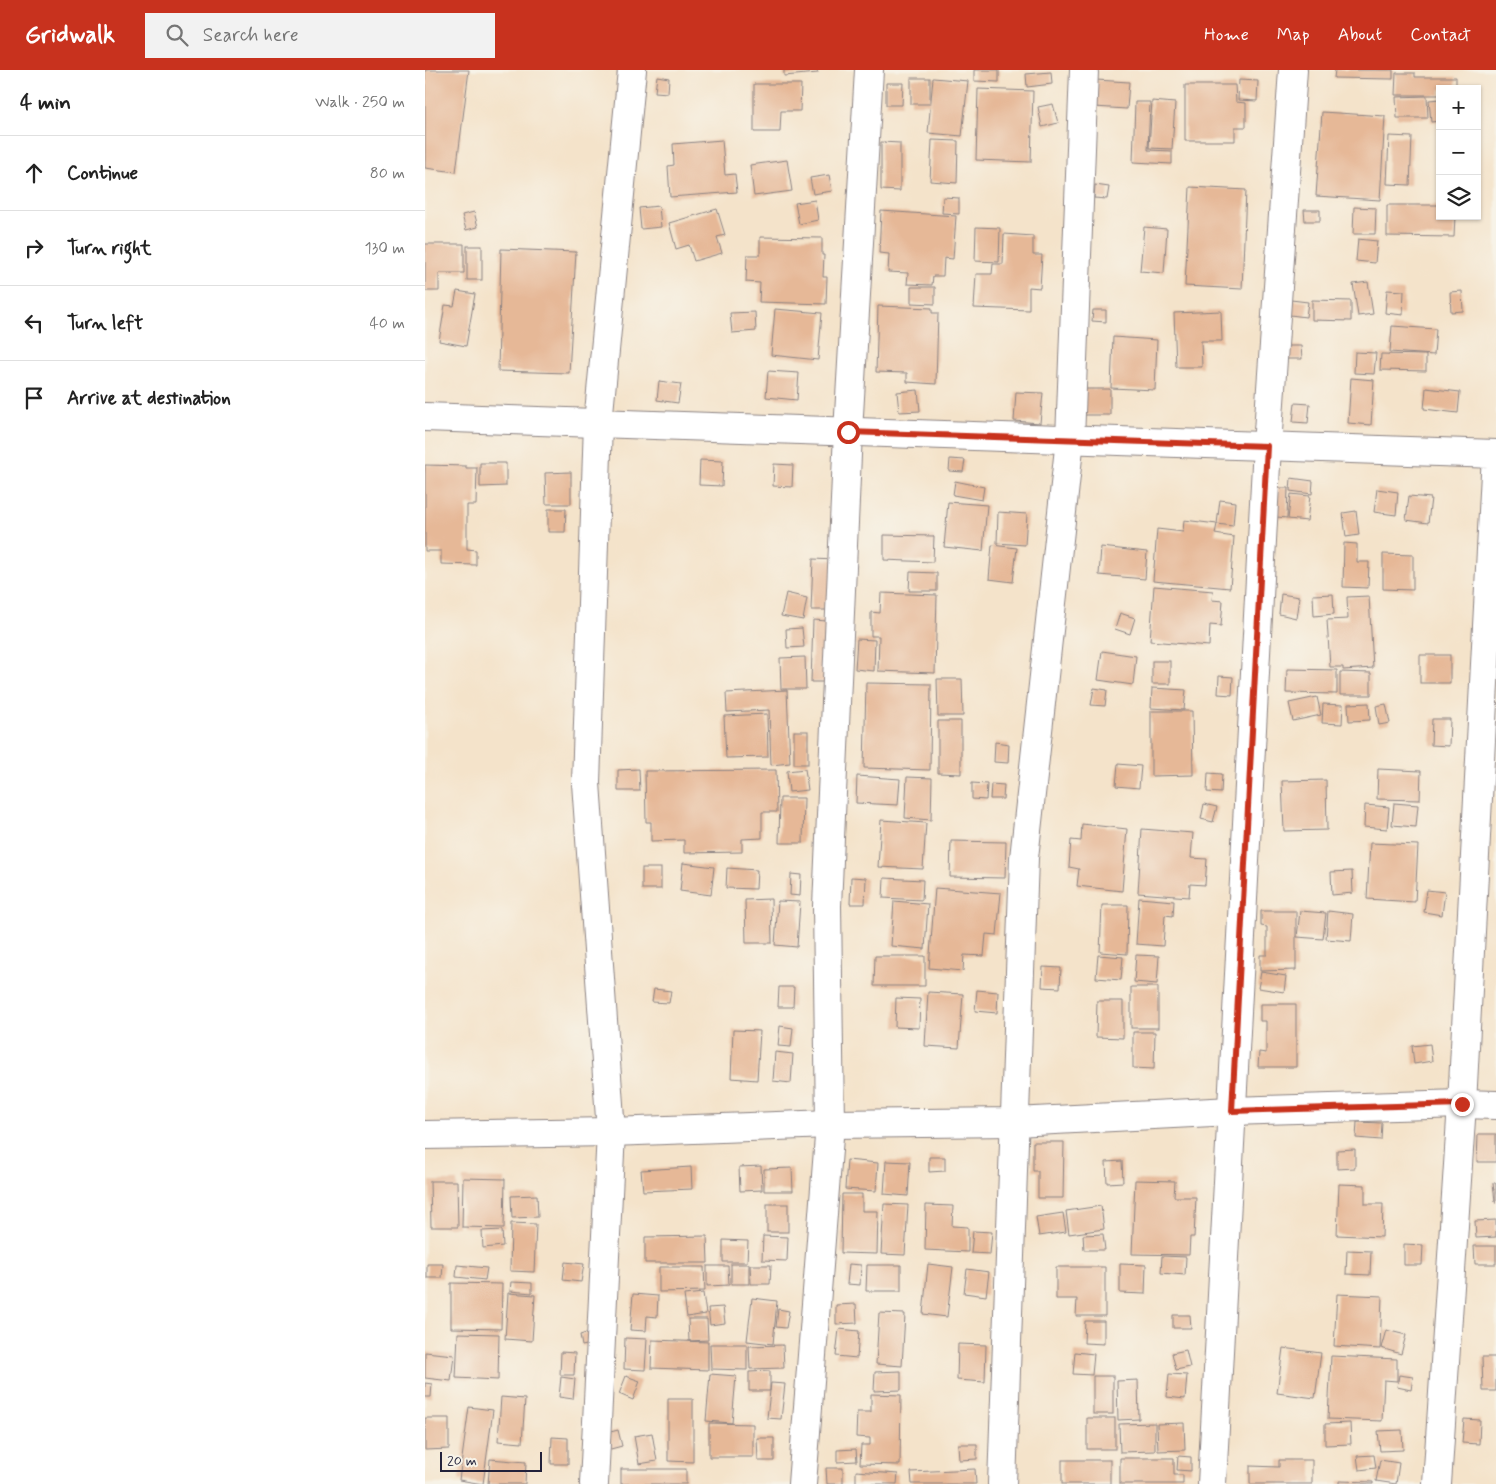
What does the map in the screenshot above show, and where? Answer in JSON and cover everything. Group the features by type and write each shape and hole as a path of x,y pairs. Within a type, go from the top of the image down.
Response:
{"street":[{"path":"594,1484 611,1132 586,783 598,423 633,70"},
{"path":"802,1484 829,1124 827,906 848,432 869,70"},
{"path":"1002,1484 1024,858 1070,439 1084,70"},
{"path":"1212,1484 1267,446 1293,70"},
{"path":"425,417 1496,454 1462,1104 1437,1484"},
{"path":"425,1135 611,1132 829,1124 1015,1122 1232,1111 1496,1104"}],"building":[{"path":"425,70 469,70 456,172 425,168"},
{"path":"784,70 817,70 818,73 784,76"},
{"path":"974,70 999,70 999,82 974,81"},
{"path":"1335,70 1393,70 1393,79 1334,78"},
{"path":"1051,72 1052,84 1027,87 1026,74"},
{"path":"1396,73 1415,73 1415,77 1456,77 1456,85 1436,85 1436,95 1395,95"},
{"path":"657,76 669,78 668,93 655,92"},
{"path":"911,78 930,78 930,104 911,104"},
{"path":"933,78 968,81 962,136 928,133"},
{"path":"1096,80 1129,82 1127,109 1094,107"},
{"path":"1239,80 1258,81 1257,101 1238,100"},
{"path":"886,83 903,83 902,105 886,105"},
{"path":"754,84 801,84 800,111 781,111 780,132 754,132"},
{"path":"1185,85 1235,85 1236,102 1246,103 1246,127 1235,127 1235,141 1185,141"},
{"path":"978,89 1033,91 1031,162 976,160"},
{"path":"1427,96 1428,118 1397,118 1396,97"},
{"path":"1436,99 1436,121 1431,122 1429,100"},
{"path":"1152,101 1175,103 1172,149 1149,148"},
{"path":"1135,102 1150,102 1148,150 1172,151 1172,164 1133,162"},
{"path":"1053,104 1058,123 1042,127 1038,107"},
{"path":"1322,112 1385,116 1380,200 1316,196"},
{"path":"1389,136 1412,137 1410,185 1387,184"},
{"path":"722,140 725,175 735,174 737,192 670,197 668,166 674,165 673,144"},
{"path":"932,140 958,141 957,183 930,181"},
{"path":"881,142 900,143 900,191 881,190"},
{"path":"787,160 792,191 754,196 750,165"},
{"path":"829,175 832,191 813,194 810,178"},
{"path":"1095,185 1109,187 1107,199 1094,198"},
{"path":"1190,187 1246,190 1242,289 1185,286"},
{"path":"943,197 959,198 959,214 942,213"},
{"path":"815,200 818,220 799,224 795,203"},
{"path":"1387,205 1436,205 1436,220 1455,220 1454,237 1387,236"},
{"path":"659,206 661,227 641,229 639,208"},
{"path":"1354,207 1376,208 1375,234 1353,234"},
{"path":"717,209 725,235 717,237 722,253 694,261 689,245 676,249 669,223"},
{"path":"1304,210 1320,210 1320,221 1305,221"},
{"path":"881,211 956,216 953,259 944,258 943,276 933,276 932,285 907,284 908,273 888,272 889,254 879,253"},
{"path":"474,212 478,227 466,230 462,215"},
{"path":"976,227 1000,228 999,262 975,261"},
{"path":"1144,227 1167,229 1164,273 1140,271"},
{"path":"1004,234 1033,236 1033,255 1042,255 1040,288 1029,287 1029,310 974,308 976,274 992,274 993,264 1003,264"},
{"path":"760,237 822,238 822,255 824,255 823,277 827,277 826,304 759,302 760,283 746,282 747,255 760,255"},
{"path":"1358,239 1377,241 1375,263 1356,261"},
{"path":"425,244 464,244 464,273 439,273 439,291 425,291"},
{"path":"467,246 482,246 482,280 467,280"},
{"path":"501,249 576,252 569,373 498,371"},
{"path":"1368,282 1373,314 1358,316 1353,284"},
{"path":"911,287 935,287 935,304 911,303"},
{"path":"1387,290 1404,291 1403,315 1385,313"},
{"path":"457,291 475,294 466,346 439,341 445,305 454,306"},
{"path":"1462,291 1463,311 1451,312 1450,292"},
{"path":"1291,300 1308,302 1306,317 1290,315"},
{"path":"1312,300 1351,301 1351,321 1312,320"},
{"path":"878,306 932,308 932,313 938,313 936,384 907,382 907,373 876,372"},
{"path":"775,309 822,313 818,360 771,355"},
{"path":"1093,310 1106,310 1106,322 1092,321"},
{"path":"1221,311 1222,341 1201,341 1202,367 1176,367 1174,313"},
{"path":"755,312 756,331 732,333 730,313"},
{"path":"1392,326 1436,329 1434,355 1390,352"},
{"path":"1113,337 1157,340 1155,390 1111,388"},
{"path":"1286,346 1301,346 1302,359 1287,359"},
{"path":"1355,352 1376,353 1374,374 1354,373"},
{"path":"1381,354 1426,355 1426,371 1380,370"},
{"path":"768,371 799,373 797,400 766,397"},
{"path":"1351,378 1374,380 1371,425 1348,423"},
{"path":"659,381 681,384 678,403 657,400"},
{"path":"1426,388 1460,392 1458,413 1424,409"},
{"path":"1083,389 1110,389 1110,415 1082,415"},
{"path":"918,390 920,411 899,412 897,392"},
{"path":"1016,392 1043,393 1040,423 1014,421"},
{"path":"1295,403 1310,404 1308,423 1293,422"},
{"path":"950,459 965,460 963,472 949,471"},
{"path":"700,460 723,461 722,486 699,485"},
{"path":"480,463 506,463 506,486 480,487"},
{"path":"774,464 793,465 792,487 773,486"},
{"path":"425,465 477,468 476,505 467,505 467,549 476,550 476,565 441,564 441,551 425,551"},
{"path":"571,472 571,504 546,504 545,473"},
{"path":"1291,478 1313,481 1312,494 1290,491"},
{"path":"955,481 984,487 982,500 953,495"},
{"path":"1278,488 1288,488 1287,518 1277,517"},
{"path":"1377,489 1398,492 1396,515 1374,512"},
{"path":"1291,494 1310,496 1307,521 1288,519"},
{"path":"1409,496 1431,498 1428,523 1406,520"},
{"path":"1220,500 1235,502 1233,526 1217,524"},
{"path":"948,502 987,505 983,551 944,547"},
{"path":"548,509 566,509 565,532 548,532"},
{"path":"1356,511 1359,535 1346,537 1343,513"},
{"path":"998,512 1027,514 1025,545 997,543"},
{"path":"1184,520 1217,524 1215,534 1234,537 1230,588 1153,581 1157,529 1183,532"},
{"path":"884,535 934,536 933,562 884,560"},
{"path":"1344,543 1357,544 1357,562 1369,562 1368,588 1343,587"},
{"path":"992,545 1017,548 1013,582 989,579"},
{"path":"1101,547 1147,552 1145,579 1099,575"},
{"path":"1383,554 1413,555 1413,590 1383,589"},
{"path":"813,559 835,560 833,610 811,610"},
{"path":"910,572 937,573 937,591 909,591"},
{"path":"1154,586 1213,591 1212,600 1223,601 1221,626 1210,625 1209,646 1150,641"},
{"path":"786,593 807,598 803,620 781,616"},
{"path":"881,593 937,595 935,673 878,671 879,636 871,636 871,612 880,613"},
{"path":"1281,594 1299,597 1296,618 1279,614"},
{"path":"1333,594 1334,614 1314,616 1313,595"},
{"path":"1369,596 1373,668 1343,670 1343,667 1330,667 1327,620 1348,619 1347,597"},
{"path":"1120,613 1135,618 1130,634 1115,629"},
{"path":"813,620 828,621 825,682 811,682"},
{"path":"802,628 804,647 787,648 786,629"},
{"path":"857,639 875,640 874,671 855,669"},
{"path":"1102,651 1136,656 1133,685 1098,680"},
{"path":"1420,655 1450,655 1450,683 1420,683"},
{"path":"805,657 806,689 781,689 780,658"},
{"path":"1152,661 1170,661 1170,684 1152,684"},
{"path":"1287,669 1337,670 1337,694 1286,693"},
{"path":"1340,672 1371,673 1371,695 1340,695"},
{"path":"1219,676 1233,677 1232,695 1218,694"},
{"path":"937,679 962,679 963,716 938,716"},
{"path":"866,683 931,684 930,770 864,768"},
{"path":"1094,688 1107,690 1105,706 1091,705"},
{"path":"1152,688 1186,690 1184,710 1151,708"},
{"path":"787,690 790,763 771,765 769,710 727,712 726,693"},
{"path":"1317,697 1321,715 1293,721 1289,703"},
{"path":"1369,703 1370,720 1349,721 1348,704"},
{"path":"1323,704 1343,705 1342,724 1322,723"},
{"path":"1386,704 1390,723 1379,725 1376,706"},
{"path":"1151,711 1192,711 1193,775 1151,776"},
{"path":"767,714 768,757 726,758 724,716"},
{"path":"1432,719 1450,719 1449,746 1431,745"},
{"path":"938,721 961,721 961,774 938,773"},
{"path":"794,731 808,731 808,764 794,764"},
{"path":"995,742 1009,744 1008,763 994,762"},
{"path":"1118,764 1141,766 1139,788 1116,786"},
{"path":"639,769 640,791 618,791 618,770"},
{"path":"805,769 808,790 789,792 787,771"},
{"path":"1378,769 1421,771 1420,800 1377,799"},
{"path":"776,770 777,812 762,812 762,838 742,839 742,852 684,853 684,840 651,841 651,822 646,822 645,771"},
{"path":"1208,773 1222,774 1221,793 1207,792"},
{"path":"857,776 900,779 898,805 856,803"},
{"path":"907,777 932,778 931,820 905,818"},
{"path":"1326,780 1327,830 1284,831 1282,781"},
{"path":"972,783 987,784 986,800 972,799"},
{"path":"991,784 1004,785 1003,799 990,799"},
{"path":"780,798 804,798 803,843 779,843"},
{"path":"1394,803 1418,805 1416,827 1392,825"},
{"path":"1204,804 1217,807 1213,822 1201,819"},
{"path":"1365,805 1389,807 1387,829 1364,827"},
{"path":"881,820 926,823 923,869 878,867"},
{"path":"1082,824 1127,829 1122,891 1077,886 1079,869 1069,867 1071,840 1081,841"},
{"path":"1142,829 1193,833 1191,858 1207,859 1205,885 1190,884 1189,897 1138,893"},
{"path":"951,841 1006,842 1005,878 950,877"},
{"path":"1370,843 1418,845 1415,902 1367,899"},
{"path":"683,863 714,867 711,895 680,891"},
{"path":"642,868 661,868 661,889 642,889"},
{"path":"727,868 757,870 756,889 726,888"},
{"path":"1352,871 1353,893 1332,895 1331,872"},
{"path":"791,874 801,875 800,896 790,895"},
{"path":"851,877 866,878 865,904 850,904"},
{"path":"884,878 923,880 922,900 883,898"},
{"path":"935,888 1001,893 997,935 986,934 984,956 964,955 963,971 929,968"},
{"path":"1427,890 1445,892 1442,915 1424,912"},
{"path":"1139,898 1174,901 1173,916 1165,915 1163,946 1136,944"},
{"path":"771,899 772,943 746,943 745,900"},
{"path":"778,901 800,902 797,947 775,945"},
{"path":"894,901 928,904 925,949 891,946"},
{"path":"1102,905 1128,905 1127,954 1100,952"},
{"path":"1261,911 1296,911 1296,970 1260,971 1260,955 1267,955 1267,927 1261,926"},
{"path":"1300,911 1326,913 1323,939 1297,937"},
{"path":"1328,911 1353,914 1351,941 1326,939"},
{"path":"1098,955 1123,957 1121,980 1096,978"},
{"path":"1136,955 1159,956 1157,984 1134,982"},
{"path":"875,956 925,956 925,986 874,986"},
{"path":"1043,967 1061,968 1060,988 1042,987"},
{"path":"1261,972 1286,976 1284,992 1258,988"},
{"path":"779,987 794,987 793,1007 778,1007"},
{"path":"1131,987 1158,987 1158,1028 1131,1028"},
{"path":"654,989 671,991 669,1003 652,1002"},
{"path":"977,990 998,992 997,1013 975,1011"},
{"path":"928,992 963,994 959,1048 925,1046"},
{"path":"896,998 920,999 919,1028 895,1027"},
{"path":"1097,1001 1123,1001 1123,1038 1096,1037"},
{"path":"1260,1004 1296,1004 1296,1067 1258,1067 1259,1052 1266,1053 1266,1021 1260,1021"},
{"path":"780,1026 793,1028 791,1047 778,1046"},
{"path":"733,1030 760,1031 757,1080 731,1078"},
{"path":"1133,1032 1155,1032 1154,1069 1133,1068"},
{"path":"1430,1044 1432,1061 1414,1064 1412,1046"},
{"path":"775,1052 793,1054 791,1083 773,1081"},
{"path":"1357,1122 1382,1123 1381,1140 1356,1138"},
{"path":"1478,1134 1496,1134 1496,1162 1477,1162"},
{"path":"1033,1142 1064,1142 1063,1198 1038,1198 1038,1171 1033,1171"},
{"path":"1355,1149 1355,1168 1337,1169 1337,1150"},
{"path":"929,1157 945,1157 945,1171 929,1172"},
{"path":"847,1160 878,1163 876,1191 845,1189"},
{"path":"886,1161 910,1162 908,1196 884,1194"},
{"path":"1122,1161 1123,1182 1107,1183 1106,1162"},
{"path":"761,1166 762,1190 740,1191 739,1167"},
{"path":"691,1167 692,1189 643,1191 641,1170"},
{"path":"792,1168 793,1191 764,1191 764,1169"},
{"path":"463,1178 505,1179 504,1228 462,1227"},
{"path":"1135,1180 1175,1181 1174,1197 1196,1197 1194,1237 1190,1237 1189,1255 1132,1254"},
{"path":"430,1181 457,1181 458,1227 431,1227"},
{"path":"1493,1183 1496,1183 1496,1202 1495,1202"},
{"path":"1339,1184 1365,1185 1365,1204 1383,1204 1382,1237 1337,1235"},
{"path":"842,1194 862,1194 862,1211 878,1211 877,1254 841,1253"},
{"path":"537,1195 538,1217 512,1218 511,1196"},
{"path":"767,1204 788,1204 788,1232 767,1232"},
{"path":"884,1204 908,1205 905,1255 881,1254"},
{"path":"926,1205 953,1206 952,1226 968,1227 968,1252 925,1250"},
{"path":"1101,1206 1104,1229 1069,1234 1066,1211"},
{"path":"1063,1213 1066,1232 1039,1236 1036,1217"},
{"path":"1496,1220 1496,1237 1476,1238 1475,1221"},
{"path":"511,1223 536,1224 534,1272 510,1271"},
{"path":"502,1230 503,1246 483,1248 482,1231"},
{"path":"973,1231 992,1232 990,1254 971,1253"},
{"path":"1103,1234 1105,1250 1084,1250 1083,1235"},
{"path":"707,1236 708,1263 645,1263 645,1237"},
{"path":"763,1236 788,1237 787,1261 762,1260"},
{"path":"723,1240 748,1241 747,1262 723,1262"},
{"path":"1404,1244 1423,1245 1422,1265 1404,1265"},
{"path":"1474,1246 1496,1246 1496,1264 1475,1264"},
{"path":"1347,1250 1371,1251 1370,1275 1346,1274"},
{"path":"1162,1256 1186,1257 1185,1275 1161,1273"},
{"path":"565,1262 584,1264 581,1282 563,1280"},
{"path":"427,1264 443,1264 442,1278 427,1278"},
{"path":"731,1264 749,1264 749,1284 731,1284"},
{"path":"849,1264 861,1265 860,1285 847,1284"},
{"path":"928,1264 953,1267 947,1317 923,1314"},
{"path":"1120,1264 1146,1265 1145,1294 1120,1293"},
{"path":"457,1265 487,1268 485,1280 456,1277"},
{"path":"750,1265 771,1265 770,1284 751,1284"},
{"path":"867,1265 901,1265 901,1291 866,1291"},
{"path":"707,1266 728,1266 729,1285 707,1286"},
{"path":"659,1267 704,1267 705,1291 659,1292"},
{"path":"1056,1267 1105,1267 1105,1316 1076,1316 1077,1299 1056,1299"},
{"path":"967,1269 989,1272 986,1296 964,1293"},
{"path":"511,1282 532,1283 532,1293 510,1291"},
{"path":"451,1283 502,1284 501,1329 451,1328"},
{"path":"508,1293 535,1295 532,1341 505,1339"},
{"path":"703,1293 706,1314 687,1317 684,1295"},
{"path":"633,1294 658,1296 657,1317 647,1316 646,1331 630,1330"},
{"path":"1337,1294 1382,1296 1380,1349 1334,1346"},
{"path":"752,1298 777,1301 773,1344 747,1341"},
{"path":"856,1304 857,1323 836,1324 836,1305"},
{"path":"723,1307 725,1323 710,1325 708,1308"},
{"path":"778,1309 789,1311 786,1328 776,1327"},
{"path":"879,1313 905,1314 902,1366 876,1364"},
{"path":"1173,1315 1190,1315 1191,1328 1173,1328"},
{"path":"688,1319 707,1319 708,1340 689,1341"},
{"path":"1085,1321 1104,1321 1104,1344 1084,1343"},
{"path":"839,1329 859,1331 857,1358 836,1356"},
{"path":"1386,1330 1406,1335 1401,1354 1381,1348"},
{"path":"592,1331 595,1343 582,1346 580,1335"},
{"path":"458,1333 499,1334 498,1380 456,1378"},
{"path":"625,1338 647,1339 645,1370 624,1369"},
{"path":"652,1340 708,1342 708,1370 651,1368"},
{"path":"710,1344 747,1344 747,1370 711,1369"},
{"path":"958,1344 986,1345 985,1382 957,1380"},
{"path":"783,1345 784,1368 750,1369 749,1346"},
{"path":"1283,1348 1321,1353 1315,1398 1277,1393"},
{"path":"1186,1350 1190,1367 1176,1370 1172,1353"},
{"path":"425,1352 454,1355 451,1381 425,1378"},
{"path":"561,1352 575,1353 574,1375 560,1375"},
{"path":"1075,1352 1094,1354 1092,1375 1073,1374"},
{"path":"1331,1356 1397,1359 1397,1381 1384,1380 1382,1421 1328,1419"},
{"path":"1482,1357 1496,1357 1496,1391 1483,1391"},
{"path":"770,1371 770,1391 749,1391 749,1372"},
{"path":"901,1371 901,1390 874,1391 875,1372"},
{"path":"710,1374 736,1376 732,1423 706,1421"},
{"path":"1169,1374 1187,1375 1185,1399 1167,1397"},
{"path":"1399,1375 1413,1377 1411,1390 1397,1387"},
{"path":"626,1376 640,1381 633,1400 619,1394"},
{"path":"1093,1376 1113,1376 1113,1414 1093,1414"},
{"path":"561,1377 575,1379 573,1399 559,1397"},
{"path":"1138,1380 1139,1419 1118,1420 1117,1381"},
{"path":"425,1383 432,1384 431,1397 425,1397"},
{"path":"771,1383 785,1384 781,1419 767,1418"},
{"path":"871,1394 901,1395 900,1465 860,1464 861,1445 870,1445 870,1438 856,1437 857,1412 871,1412"},
{"path":"501,1397 525,1399 522,1443 498,1441"},
{"path":"668,1399 693,1399 693,1462 668,1461"},
{"path":"469,1407 493,1410 483,1484 459,1480"},
{"path":"425,1418 449,1418 449,1449 425,1450"},
{"path":"1087,1418 1115,1418 1115,1449 1087,1449"},
{"path":"1464,1419 1480,1420 1479,1444 1462,1443"},
{"path":"709,1423 753,1424 753,1457 709,1457"},
{"path":"1155,1423 1155,1451 1120,1452 1119,1424"},
{"path":"1184,1423 1185,1450 1158,1451 1157,1424"},
{"path":"1350,1423 1351,1444 1325,1445 1325,1424"},
{"path":"618,1430 622,1446 607,1450 603,1434"},
{"path":"1402,1430 1403,1450 1380,1451 1378,1431"},
{"path":"652,1433 657,1461 639,1464 634,1436"},
{"path":"552,1437 568,1438 568,1464 551,1464"},
{"path":"757,1438 774,1438 774,1461 758,1461"},
{"path":"958,1444 977,1444 977,1459 959,1460"},
{"path":"856,1449 857,1461 837,1462 837,1450"},
{"path":"1374,1455 1376,1468 1359,1470 1357,1456"},
{"path":"1178,1456 1191,1457 1191,1471 1177,1470"},
{"path":"1120,1458 1174,1458 1174,1475 1183,1475 1183,1484 1120,1484"},
{"path":"490,1459 526,1462 525,1484 488,1484"},
{"path":"1062,1460 1110,1460 1110,1484 1062,1484"},
{"path":"1279,1460 1312,1460 1312,1484 1250,1484 1250,1466 1279,1467"},
{"path":"1380,1460 1399,1463 1396,1484 1376,1481"},
{"path":"826,1468 843,1468 843,1484 827,1484"},
{"path":"621,1469 686,1469 686,1484 621,1484"},
{"path":"975,1469 976,1484 912,1484 911,1472"},
{"path":"856,1471 898,1474 897,1484 856,1484"},
{"path":"1339,1481 1373,1482 1373,1484 1339,1484"}],"route":[{"path":"848,432 1267,446 1232,1111 1462,1104"}]}
